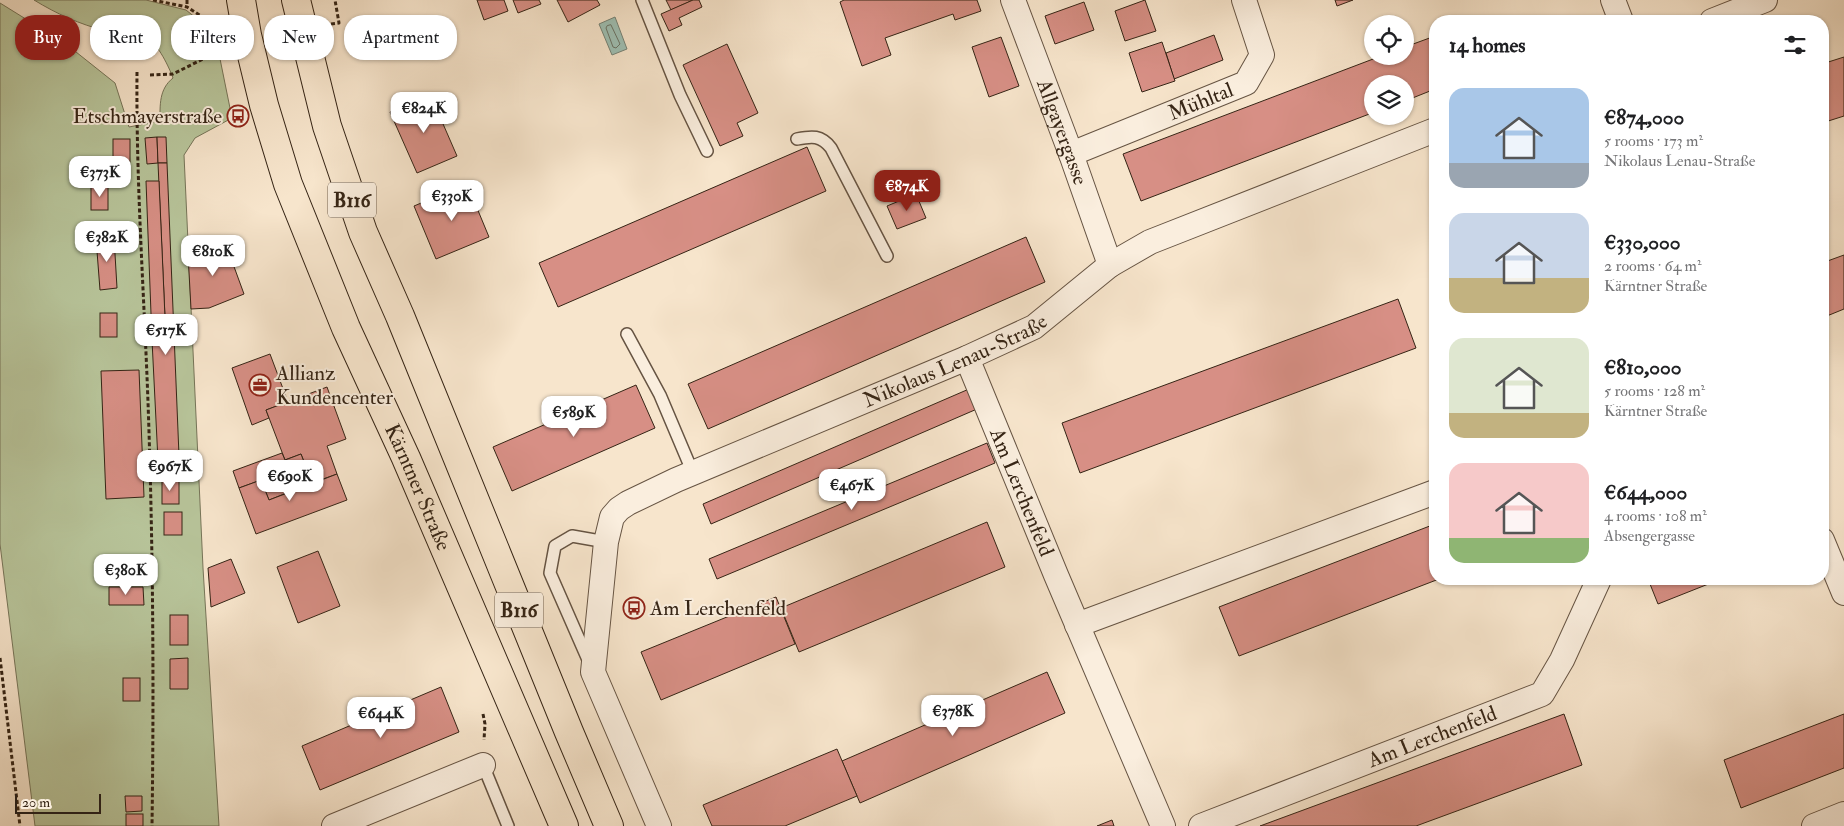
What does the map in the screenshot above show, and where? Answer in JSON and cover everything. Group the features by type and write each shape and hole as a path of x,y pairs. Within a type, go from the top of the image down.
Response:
{"main road":[{"name":"Kärntner Straße","path":"241,0 247,35 264,105 288,184 346,328 406,458 564,826"},
{"name":"B116","path":"296,0 327,126 363,232 400,316 609,826"}],"street":[{"name":"Allgayergasse","path":"1013,0 1071,154 1110,266"},
{"name":"Mühltal","path":"1071,154 1246,83 1262,55 1244,0"},
{"path":"1613,0 1619,15"},
{"path":"1727,15 1765,0"},
{"name":"Nikolaus Lenau-Straße","path":"593,672 609,523 619,509 636,499 693,473 967,358 1034,327 1110,266 1150,242 1429,132"},
{"name":"Am Lerchenfeld","path":"967,358 1077,625 1163,826"},
{"path":"1077,625 1429,494"},
{"path":"1829,557 1844,593"},
{"name":"Am Lerchenfeld","path":"1200,826 1542,694 1562,660 1596,585"},
{"path":"593,672 659,826"},
{"path":"334,826 483,766"},
{"path":"1814,826 1844,814"}],"lane":[{"path":"642,0 680,95 707,151"},
{"path":"797,139 818,137 825,140 831,148 887,256"},
{"path":"627,334 660,395 693,473"},
{"path":"593,672 550,573 555,546 572,536 606,542"},
{"path":"483,766 508,826"}],"path":[{"path":"153,0 188,7 200,15"},
{"path":"187,0 188,7"},
{"path":"335,0 339,24"},
{"path":"150,75 173,74 202,60"},
{"path":"137,72 137,144 148,402 154,655 152,826"},
{"path":"0,658 20,826"}],"green space":[{"path":"34,0 146,0 186,10 192,15 171,15 171,60 220,60 232,118 195,138 184,155 203,568 219,826 35,826 0,544 0,3 19,15 15,15 15,60 80,60 80,55 115,83 129,127 160,121 160,103 163,92 168,82 173,78 161,54 161,15 90,15 90,26 80,23 80,15 60,14"}],"water":[{"path":"615,17 627,49 612,55 599,24"}],"building":[{"path":"477,0 504,0 508,11 484,20"},
{"path":"513,0 539,0 541,4 518,13"},
{"path":"557,0 597,0 600,5 568,22"},
{"path":"666,0 693,0 671,10"},
{"path":"693,0 699,0 702,7 679,18 682,25 669,31 661,14"},
{"path":"844,0 977,0 981,11 955,20 953,14 885,38 891,55 862,66 840,2"},
{"path":"1145,0 1156,31 1125,41 1115,11"},
{"path":"1335,0 1353,0 1337,6"},
{"path":"1084,2 1094,30 1055,44 1045,16"},
{"path":"1214,35 1223,60 1174,79 1166,53"},
{"path":"1001,37 1019,86 989,97 972,47"},
{"path":"1429,38 1429,91 1414,97 1414,75 1364,75 1364,116 1141,201 1123,154 1364,62 1364,65 1414,65 1414,44"},
{"path":"1162,42 1175,81 1142,92 1129,53"},
{"path":"727,44 758,113 737,123 743,136 720,146 683,65"},
{"path":"1844,57 1844,116 1829,121 1829,62"},
{"path":"430,94 457,156 417,173 390,112"},
{"path":"157,137 158,163 147,164 145,138"},
{"path":"157,137 166,137 167,163 158,163"},
{"path":"113,139 130,139 130,162 113,162"},
{"path":"807,147 826,191 558,307 539,263"},
{"path":"158,163 167,163 180,480 159,481 152,340 166,340"},
{"path":"146,181 159,181 166,340 152,340"},
{"path":"467,184 489,237 436,259 414,206"},
{"path":"91,186 108,186 108,210 91,210"},
{"path":"916,194 926,218 897,229 887,206"},
{"path":"114,237 117,288 100,290 96,238"},
{"path":"1026,237 1045,282 708,429 688,384"},
{"path":"225,242 244,294 209,308 191,309 188,254"},
{"path":"1844,255 1844,309 1829,315 1829,260"},
{"path":"1398,299 1416,348 1080,473 1062,423"},
{"path":"100,313 117,313 117,337 100,337"},
{"name":"Allianz Kundencenter","path":"270,354 288,402 266,410 269,418 252,425 232,368"},
{"path":"139,370 144,497 106,499 101,371"},
{"path":"636,385 655,428 512,491 493,447"},
{"path":"327,387 346,439 327,446 337,474 312,483 301,454 285,460 266,410"},
{"path":"969,389 977,409 711,524 703,504"},
{"path":"987,443 995,463 717,579 709,559"},
{"path":"282,453 285,460 301,454 312,483 269,500 261,480 239,488 233,471"},
{"path":"337,474 347,500 256,534 239,488 261,480 269,500"},
{"path":"162,481 179,481 179,504 162,504"},
{"path":"164,512 182,512 182,535 164,535"},
{"path":"987,522 1005,567 799,652 781,608"},
{"path":"1429,526 1429,583 1239,656 1219,607"},
{"path":"318,551 340,606 298,623 277,567"},
{"path":"231,559 245,593 211,607 208,568"},
{"path":"1650,585 1706,585 1658,604"},
{"path":"109,587 143,587 144,605 109,605"},
{"path":"776,597 795,644 661,700 641,652"},
{"path":"170,615 188,615 188,645 170,645"},
{"path":"188,658 188,689 170,689 170,659"},
{"path":"1047,672 1065,713 860,803 842,761"},
{"path":"123,678 140,678 140,701 123,701"},
{"path":"441,687 459,732 320,790 302,746"},
{"path":"1564,714 1582,765 1416,826 1260,826"},
{"path":"1844,714 1844,768 1741,808 1724,760"},
{"path":"837,749 857,796 785,826 712,826 703,805"},
{"path":"125,796 142,796 142,811 126,812"},
{"path":"126,814 143,814 143,826 126,826"},
{"path":"1112,820 1114,826 1097,826"}],"place":[{"name":"Etschmayerstraße","path":"238,116"},
{"name":"Allianz Kundencenter","path":"260,385"},
{"name":"Am Lerchenfeld","path":"634,608"}]}
